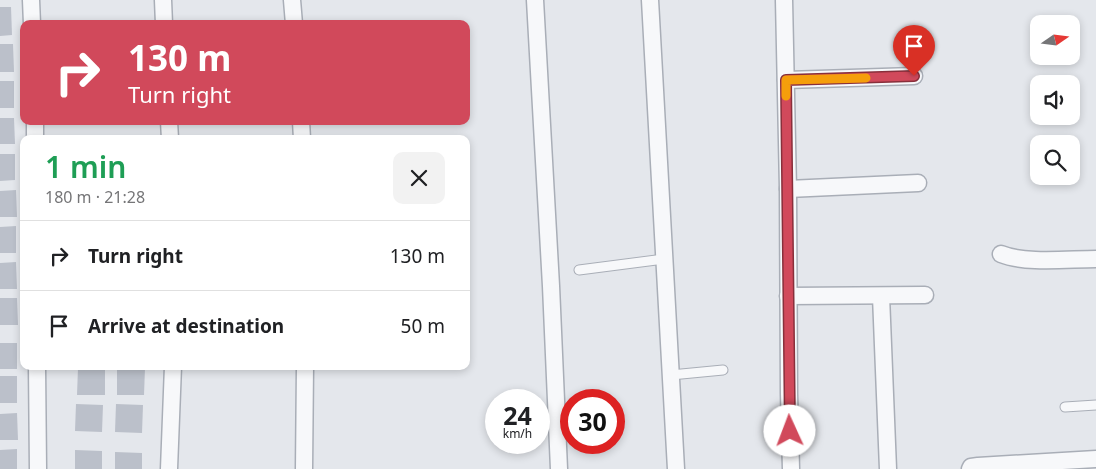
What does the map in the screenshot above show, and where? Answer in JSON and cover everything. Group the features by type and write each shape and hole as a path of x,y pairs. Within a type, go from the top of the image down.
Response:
{"street":[{"path":"31,0 32,20"},
{"path":"163,0 164,20"},
{"path":"292,0 294,20"},
{"path":"535,0 551,276 559,469"},
{"path":"650,0 676,469"},
{"path":"784,0 791,469"},
{"path":"786,80 914,76"},
{"path":"788,188 918,183"},
{"path":"1001,254 1011,258 1025,259 1096,259"},
{"path":"788,296 925,296"},
{"path":"881,296 888,469"},
{"path":"38,370 38,469"},
{"path":"169,469 173,370"},
{"path":"304,469 305,370"},
{"path":"970,469 971,467 978,466 1096,459"}],"lane":[{"path":"579,270 664,259"},
{"path":"671,375 723,370"},
{"path":"1065,406 1096,405"}],"building":[{"path":"0,7 11,7 12,35 0,36"},
{"path":"0,44 13,44 14,72 0,72"},
{"path":"0,81 14,81 14,108 0,108"},
{"path":"0,118 14,118 15,144 0,144"},
{"path":"0,154 15,154 15,180 0,181"},
{"path":"16,190 17,217 0,217 0,191"},
{"path":"16,226 16,253 0,253 0,227"},
{"path":"16,262 17,289 0,289 0,263"},
{"path":"0,298 17,298 18,325 0,325"},
{"path":"0,343 17,343 17,369 0,369"},
{"path":"78,370 105,370 105,395 77,395"},
{"path":"117,370 145,370 144,395 117,395"},
{"path":"0,376 17,376 17,403 0,403"},
{"path":"76,404 103,405 102,432 75,431"},
{"path":"116,404 143,405 142,433 115,432"},
{"path":"17,413 18,440 0,440 0,414"},
{"path":"17,449 17,469 0,469 0,450"},
{"path":"75,450 102,451 102,469 75,469"},
{"path":"115,452 142,453 142,469 115,469"}],"slow traffic":[{"path":"786,96 786,80 866,78"}],"route":[{"path":"790,431 786,80 914,76"}]}
